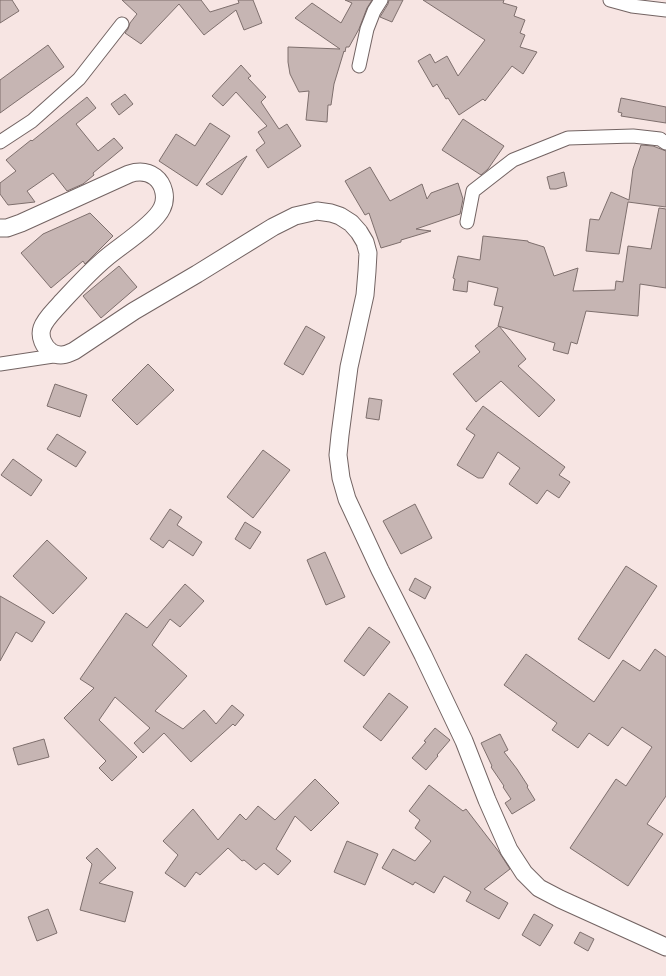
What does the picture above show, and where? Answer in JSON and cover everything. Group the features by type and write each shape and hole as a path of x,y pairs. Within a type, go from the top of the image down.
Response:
{"street":[{"path":"359,66 367,29 374,11 381,0"},
{"path":"610,0 632,6 666,10"},
{"path":"0,142 32,121 79,80 122,24"},
{"path":"467,222 473,191 513,160 568,138 633,136 660,139 666,143"},
{"path":"0,228 7,228 21,223 135,172 142,172 151,175 160,182 163,188 164,201 162,208 151,222 106,258 79,283 46,320 42,328 41,335 43,342 47,349 52,353 60,355"},
{"path":"0,364 68,354 74,351 134,311 273,227 295,216 317,211 340,216 352,223 365,242 368,253 365,295 349,367 338,455 341,478 347,499 464,741 487,800 509,850 524,874 539,888 666,947"}],"building":[{"path":"0,0 12,0 19,11 0,23"},
{"path":"122,0 201,0 210,12 239,3 238,0 253,0 262,23 244,30 236,10 204,35 179,4 141,44 125,33 137,14"},
{"path":"345,0 372,0 367,8 359,29 349,47 346,47 345,52 344,51 334,84 331,105 328,105 327,122 306,120 309,91 299,92 290,74 288,47 340,49 295,18 312,3 341,23 352,3"},
{"path":"389,0 403,0 392,22 380,17"},
{"path":"423,0 504,0 503,3 517,7 514,16 525,20 520,33 525,35 520,47 537,52 523,74 512,66 485,101 483,99 459,115 448,98 446,99 437,84 433,87 418,61 430,54 435,63 447,56 458,76 485,40"},
{"path":"48,45 64,67 0,113 0,80"},
{"path":"241,65 251,76 248,78 266,97 261,102 279,129 287,124 301,146 268,168 256,150 265,143 258,132 267,126 236,92 223,106 212,96"},
{"path":"125,94 133,104 119,115 111,104"},
{"path":"87,97 96,108 76,124 98,151 114,138 123,148 93,173 94,175 83,184 67,191 53,173 27,191 35,202 8,205 0,194 0,183 16,171 6,160"},
{"path":"621,98 666,107 666,123 621,116 622,113 618,112"},
{"path":"463,119 504,146 488,169 481,175 442,150"},
{"path":"210,123 230,136 197,186 159,161 176,134 195,146"},
{"path":"641,145 653,146 666,151 666,207 628,202 619,254 586,251 590,219 599,220 611,192 629,200 633,169"},
{"path":"247,156 222,195 206,184"},
{"path":"370,167 390,201 422,184 427,199 431,193 458,183 463,199 460,214 416,229 431,231 381,248 369,213 365,215 345,181"},
{"path":"564,172 567,186 550,189 547,177"},
{"path":"659,208 666,209 666,288 640,284 638,316 586,311 577,344 571,342 568,354 553,350 555,343 498,326 503,307 494,305 498,288 468,281 467,292 453,290 455,279 453,278 458,256 480,260 483,236 528,241 544,247 554,276 578,268 573,291 615,290 616,281 623,282 628,246 651,249"},
{"path":"90,213 113,236 85,264 83,261 51,288 21,253 43,234"},
{"path":"119,266 137,287 101,318 83,296"},
{"path":"306,326 325,337 303,375 284,364"},
{"path":"499,326 526,359 518,366 555,400 539,417 501,381 476,402 453,374 480,352 475,346"},
{"path":"148,364 174,390 137,425 112,400"},
{"path":"55,384 87,395 80,417 47,406"},
{"path":"369,398 382,400 379,420 366,418"},
{"path":"483,406 565,467 559,475 570,482 559,498 547,490 537,504 509,484 520,468 498,452 483,478 478,478 457,465 475,435 466,429"},
{"path":"57,434 86,452 76,467 47,449"},
{"path":"263,450 290,470 253,518 227,497"},
{"path":"13,459 42,480 31,496 1,475"},
{"path":"415,504 432,538 401,554 383,521"},
{"path":"170,509 182,517 177,525 202,542 193,556 169,540 163,548 150,539"},
{"path":"245,522 261,532 250,549 235,539"},
{"path":"47,540 87,578 53,614 13,576"},
{"path":"325,552 345,597 326,605 307,560"},
{"path":"626,566 657,586 609,659 578,639"},
{"path":"415,578 431,587 425,599 409,590"},
{"path":"185,584 204,601 180,627 170,619 152,645 187,676 155,711 183,729 204,710 216,724 232,705 244,715 235,726 233,724 191,762 164,733 143,753 134,743 150,728 115,697 99,720 137,757 112,781 99,768 106,761 64,718 94,688 80,679 126,613 147,628"},
{"path":"0,596 45,622 32,642 16,632 0,661"},
{"path":"369,627 390,642 364,676 344,661"},
{"path":"655,649 666,657 666,796 647,824 663,834 628,886 570,848 616,779 626,786 652,747 622,727 608,746 589,733 578,748 552,730 557,723 504,685 526,654 594,702 623,660 640,671"},
{"path":"389,693 408,707 381,741 363,727"},
{"path":"435,728 450,740 426,770 412,758 426,742 424,741"},
{"path":"500,734 508,750 504,752 528,786 527,787 535,800 512,814 505,803 511,799 491,767 492,766 481,743"},
{"path":"44,739 49,757 18,765 13,748"},
{"path":"315,779 339,803 311,831 295,816 276,849 291,861 278,875 264,863 256,870 244,860 242,861 228,848 200,875 196,872 185,887 165,873 178,855 163,841 193,809 218,840 240,814 246,820 258,806 275,820"},
{"path":"429,785 463,811 466,809 510,869 484,889 508,903 499,919 466,901 471,892 444,876 434,893 415,882 413,885 382,868 393,849 415,861 431,841 415,828 420,820 409,811"},
{"path":"347,841 378,854 365,885 334,872"},
{"path":"97,848 116,868 99,883 133,892 125,922 80,910 92,864 86,858"},
{"path":"48,909 57,933 37,941 28,917"},
{"path":"534,914 553,925 540,946 522,935"},
{"path":"580,932 594,939 588,951 574,943"}]}
